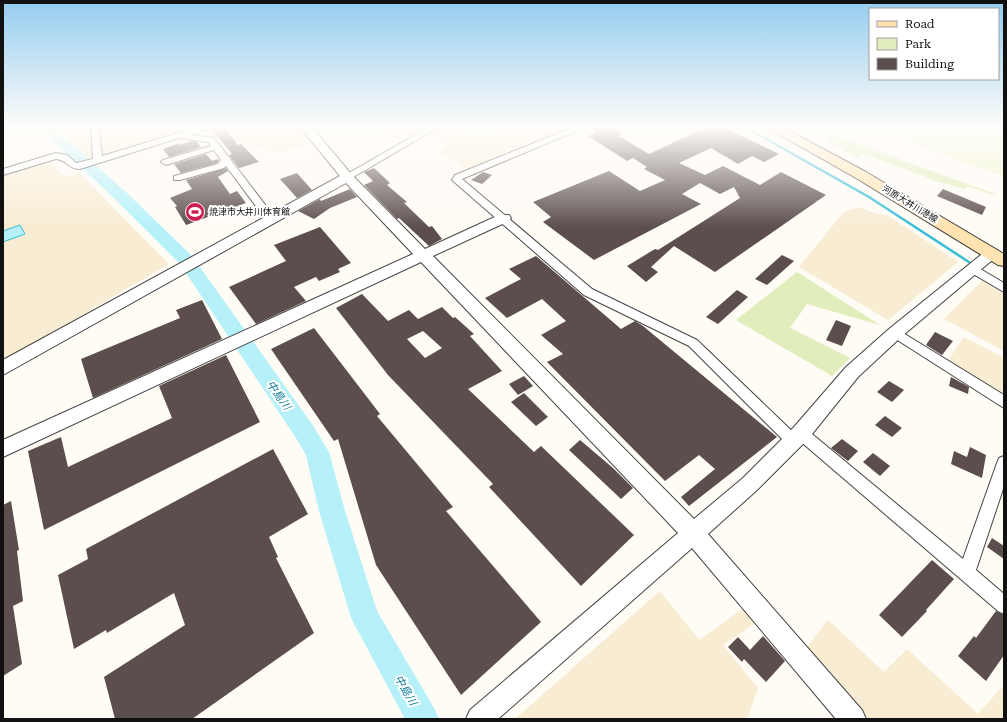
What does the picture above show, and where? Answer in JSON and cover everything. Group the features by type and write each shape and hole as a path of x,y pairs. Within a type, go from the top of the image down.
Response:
{"main road":[{"name":"河原大井川港線","path":"834,161 998,257"}],"street":[{"path":"3,172 40,161"},
{"path":"68,161 74,166 80,166 97,161"},
{"path":"165,161 180,182 221,166 225,161"},
{"path":"227,161 271,219"},
{"path":"333,161 346,177 422,256 692,532 853,719"},
{"path":"3,368 375,161"},
{"path":"496,161 458,177 457,180 504,218 588,292 693,343 797,437 967,572 1004,605"},
{"path":"3,449 504,218"},
{"path":"479,719 692,532 750,484 797,437 852,372 895,333 975,266 998,257"},
{"path":"975,266 1004,288"},
{"path":"895,333 1004,402"},
{"path":"967,572 1004,463"}],"shaded area":[{"path":"452,161 490,161 467,169"},
{"path":"48,162 65,177 80,174 169,264 3,361 3,176"},
{"path":"858,207 877,214 887,215 958,262 888,320 799,267 843,213"},
{"path":"984,279 1004,292 1004,351 944,319"},
{"path":"964,337 1004,358 1004,398 947,362"},
{"path":"660,591 699,640 745,607 757,622 723,645 758,688 747,719 515,719"},
{"path":"828,620 884,672 907,649 978,714 1004,685 1004,719 863,719 803,652"}],"green space":[{"path":"882,161 904,161 995,194 993,195 967,186 965,189 939,182"},
{"path":"961,161 1004,161 1004,177"},
{"path":"797,272 880,325 807,304 790,328 850,358 832,376 736,320"}],"water":[{"path":"20,225 25,234 3,242 3,231"}],"building":[{"path":"185,161 219,161 217,163 181,173 174,164"},
{"path":"233,161 258,161 259,162 239,168"},
{"path":"637,161 684,161 679,163 705,175 723,166 760,185 781,172 826,195 715,272 674,246 651,267 658,272 646,282 627,266 655,249 658,250 740,198 734,187 720,194 700,183 682,194 701,204 594,260 543,222 551,217 533,202 609,171 640,191 665,180 644,169 647,167"},
{"path":"732,161 744,161 738,164"},
{"path":"226,168 228,171 218,177 230,194 237,191 246,203 186,225 175,207 177,206 170,198 192,189 186,180"},
{"path":"374,168 390,183 387,185 407,202 404,203 429,227 432,226 442,239 429,246 399,218 397,219 364,185 373,181 364,172"},
{"path":"483,172 492,175 482,184 471,180"},
{"path":"297,173 312,190 297,198 280,179"},
{"path":"350,189 357,197 330,208 314,219 298,211 320,199 321,201"},
{"path":"943,189 986,207 982,215 937,196"},
{"path":"320,227 351,263 338,269 340,272 319,281 316,277 294,287 306,301 256,324 229,287 286,261 274,245"},
{"path":"782,255 794,261 767,285 755,279"},
{"path":"536,256 621,329 635,321 643,326 777,437 689,506 681,497 715,469 699,455 665,481 547,362 563,354 541,335 566,321 542,299 507,318 485,298 521,279 509,269"},
{"path":"737,290 748,297 718,324 706,317"},
{"path":"362,294 388,321 409,310 418,319 442,307 453,318 455,317 474,334 470,336 502,371 468,389 534,452 541,446 634,535 581,586 489,487 493,484 388,375 336,308","holes":["423,331 442,348 425,358 407,339"]},
{"path":"202,300 222,339 93,398 81,359 180,318 176,310"},
{"path":"836,320 851,326 842,346 826,340"},
{"path":"314,328 380,414 377,416 453,507 446,511 541,622 461,695 376,565 338,439 334,441 271,349"},
{"path":"935,332 953,341 942,355 926,345"},
{"path":"226,355 260,422 44,530 28,451 61,437 68,467 172,418 159,386"},
{"path":"524,376 533,386 518,395 509,384"},
{"path":"951,377 969,387 968,394 949,386"},
{"path":"889,381 904,390 892,402 877,392"},
{"path":"524,393 548,417 536,426 511,402"},
{"path":"885,416 902,428 892,437 875,425"},
{"path":"842,439 858,451 848,461 831,448"},
{"path":"580,440 613,468 633,488 621,499 569,450"},
{"path":"970,447 986,455 982,478 951,464 954,451 967,457"},
{"path":"273,449 308,514 269,537 278,557 276,558 314,633 192,719 115,719 104,677 185,625 174,593 107,633 106,630 74,649 58,575 88,559 86,549"},
{"path":"873,453 890,466 880,476 863,462"},
{"path":"11,501 19,550 17,551 23,601 13,606 22,664 3,676 3,505"},
{"path":"992,538 1004,546 1004,559 987,547"},
{"path":"932,560 954,579 926,610 927,611 902,637 879,615"},
{"path":"996,611 1004,615 1004,655 986,681 958,656 974,636 976,638"},
{"path":"763,636 785,661 766,682 744,659 742,662 728,647 738,637 750,650"}],"waterway":[{"name":"中島川","path":"82,161 121,196 186,260 317,452 332,511 365,618 423,719"},
{"path":"805,161 869,197 975,266"}],"place":[{"name":"焼津市大井川体育館","path":"195,212"}]}
